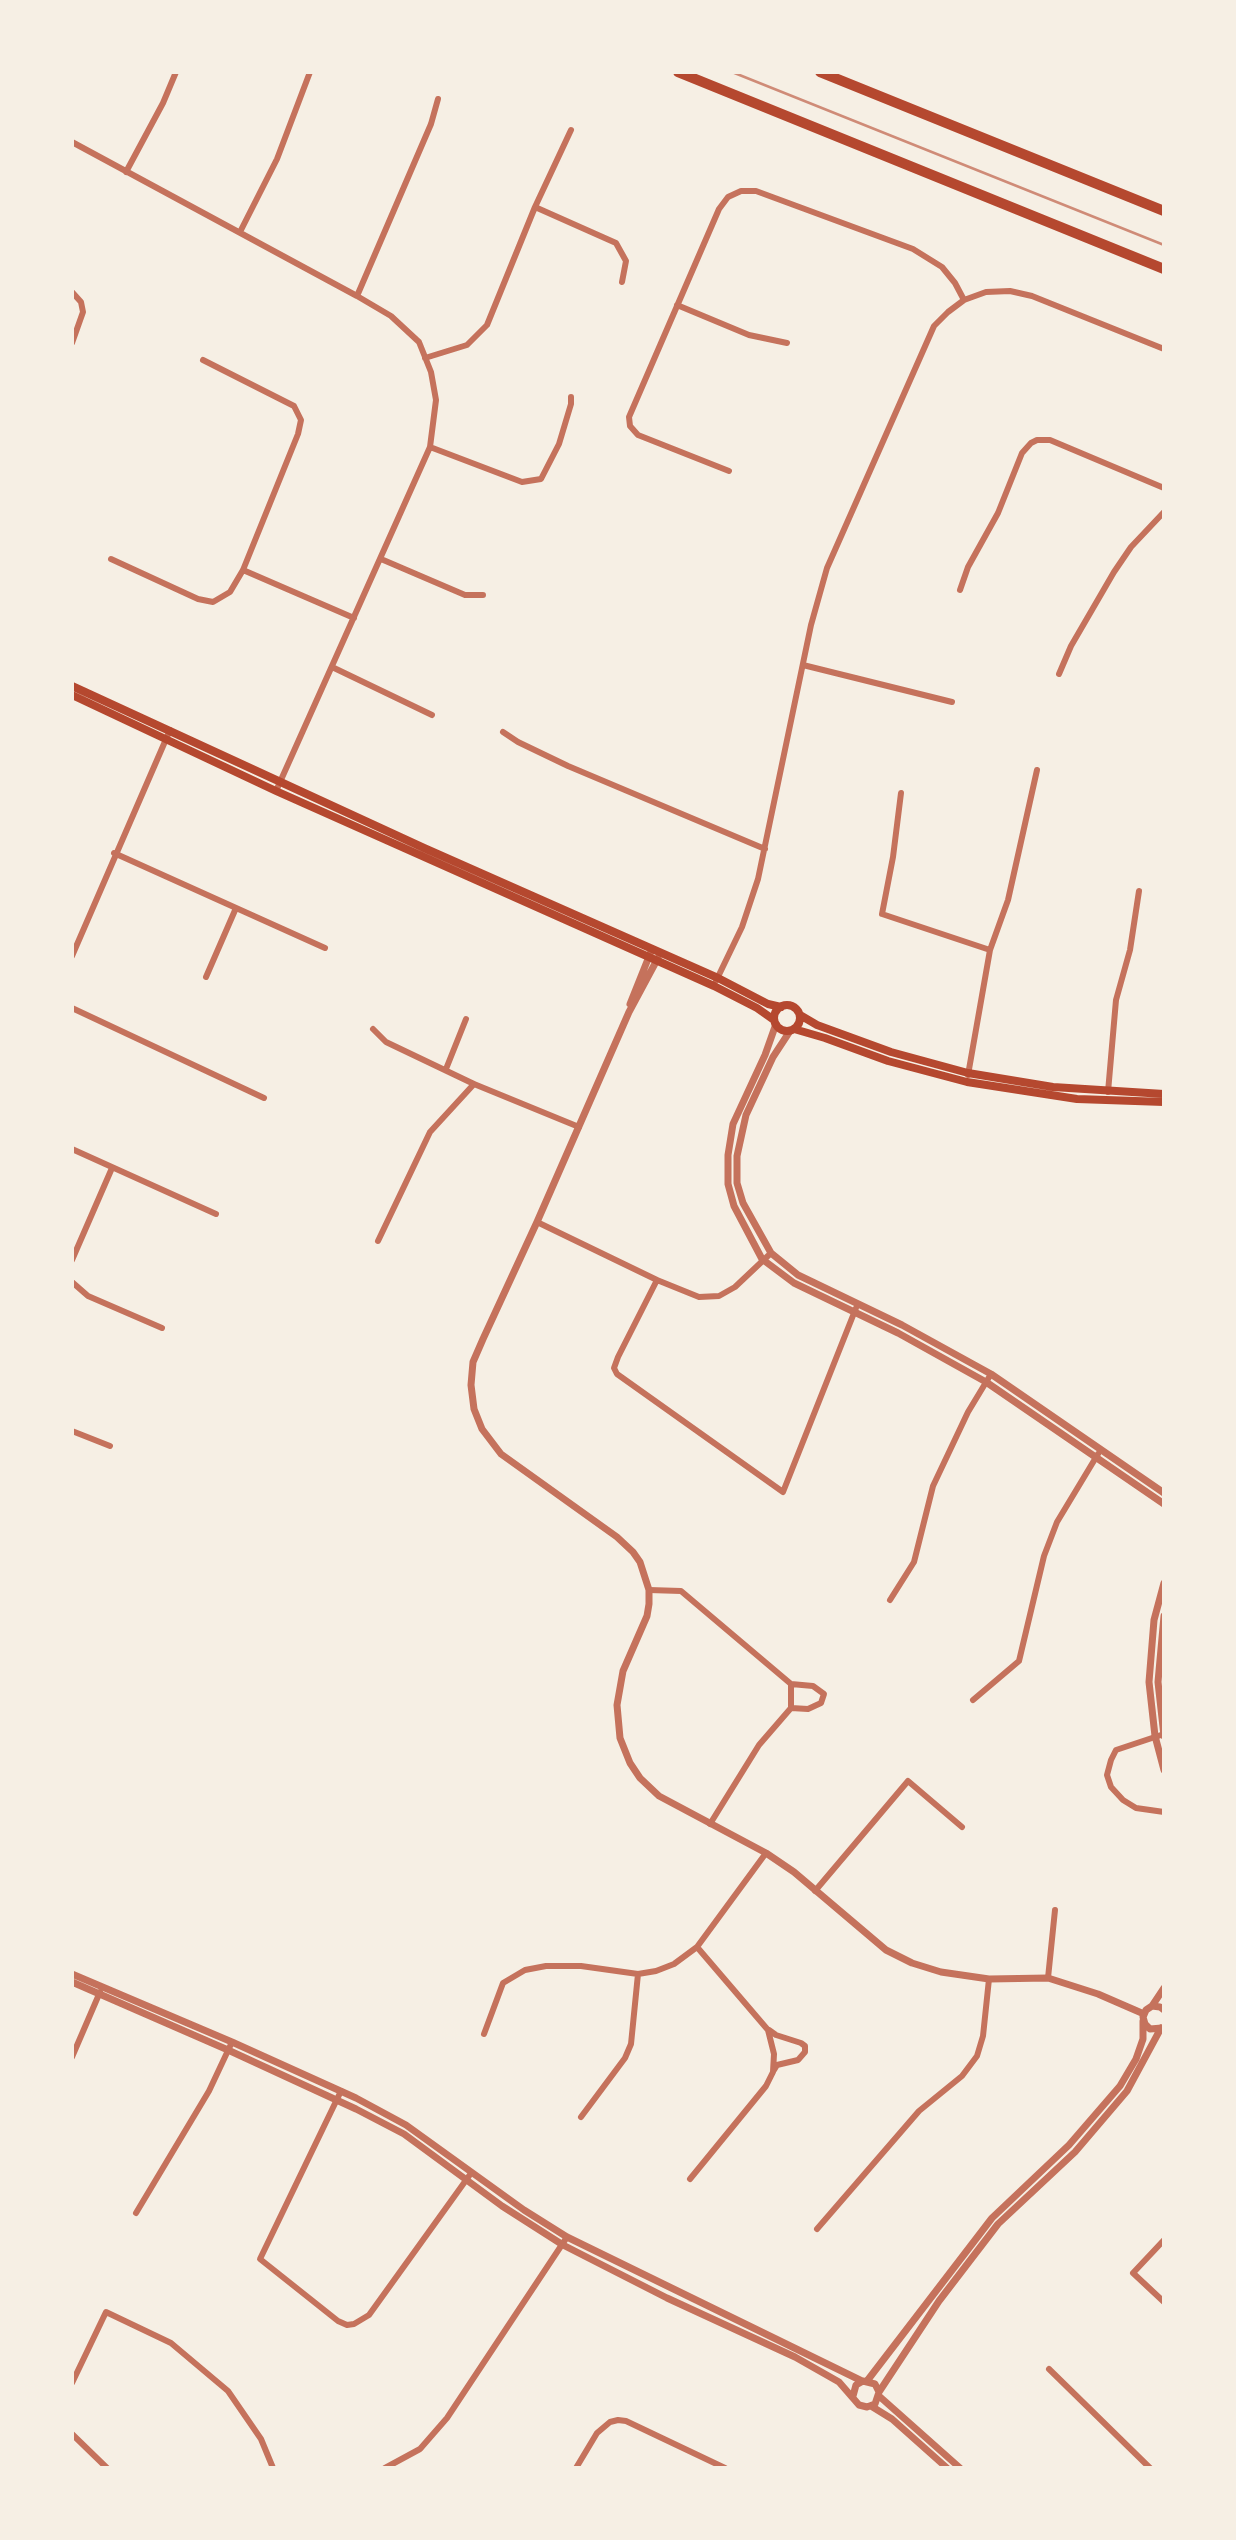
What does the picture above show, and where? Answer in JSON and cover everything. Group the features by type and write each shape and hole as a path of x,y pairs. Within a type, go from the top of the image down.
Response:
{"highway":[{"path":"678,72 1164,269"},
{"path":"820,72 1164,211"}],"main road":[{"path":"72,686 278,787 716,982 768,1004 793,1007 800,1015 817,1025 967,1077"},
{"path":"72,695 167,734"},
{"path":"716,982 757,1008 782,1030 825,1038 888,1061 1051,1096 1164,1102"},
{"path":"775,1022 776,1013 781,1007"},
{"path":"792,1030 799,1023 800,1015"},
{"path":"1107,1097 1164,1094"}],"street":[{"path":"126,172 163,103 176,72"},
{"path":"240,232 277,159 310,72"},
{"path":"357,296 431,124 438,99"},
{"path":"425,358 467,345 487,325 535,207 571,130"},
{"path":"72,142 391,317 419,342 431,372 436,401 430,447 278,787"},
{"path":"729,471 638,435 630,426 629,413 722,204 736,192 751,190 920,251 947,272 964,300"},
{"path":"535,207 616,243 626,261 622,282"},
{"path":"716,982 749,909 765,849 811,625 827,568 934,326 964,300 994,291 1025,294 1164,349"},
{"path":"72,292 81,302 83,312 72,343"},
{"path":"677,305 749,335 787,343"},
{"path":"111,559 198,599 213,602 230,592 243,570 298,434 300,420 294,405 203,360"},
{"path":"430,447 522,482 541,480 559,444 571,397"},
{"path":"960,590 968,567 998,513 1022,453 1031,443 1050,440 1164,488"},
{"path":"1059,674 1071,646 1114,572 1131,547 1164,512"},
{"path":"380,559 465,595 483,595"},
{"path":"243,570 354,618"},
{"path":"803,665 952,702"},
{"path":"332,667 432,715"},
{"path":"503,732 568,766 765,849"},
{"path":"72,956 167,734"},
{"path":"967,1077 990,950 1008,900 1037,770"},
{"path":"901,793 882,914 990,950"},
{"path":"114,853 325,948"},
{"path":"1107,1097 1116,1000 1130,950 1139,891"},
{"path":"206,977 236,908"},
{"path":"655,954 473,1362 471,1385 474,1409 482,1429 501,1454 617,1537 640,1562 649,1590 647,1616 623,1671 617,1713 620,1738 630,1763 639,1778 659,1796 766,1853 876,1943 903,1959 941,1972 989,1979 1048,1978 1098,1994 1144,2017 1150,2029 1162,2027"},
{"path":"72,1008 264,1098"},
{"path":"446,1069 466,1019"},
{"path":"775,1022 765,1055 733,1125 728,1155 728,1184 734,1206 762,1259 794,1283 855,1312 986,1382 1164,1503"},
{"path":"373,1029 386,1042 474,1084 579,1127"},
{"path":"792,1030 773,1057 746,1115 737,1156 737,1183 743,1203 771,1253 799,1275 991,1374 1164,1493"},
{"path":"378,1241 430,1132 474,1084"},
{"path":"72,1149 216,1214"},
{"path":"72,1261 112,1168"},
{"path":"537,1222 657,1280 699,1297 719,1296 735,1287 771,1253"},
{"path":"657,1280 618,1357 614,1368 617,1374 783,1492 858,1304"},
{"path":"72,1282 88,1296 162,1328"},
{"path":"890,1600 914,1562 937,1476 968,1412 991,1374"},
{"path":"72,1431 110,1446"},
{"path":"973,1700 1019,1661 1044,1556 1057,1522 1102,1448"},
{"path":"1161,1735 1151,1711 1149,1667 1154,1620 1164,1583"},
{"path":"649,1590 681,1591 791,1684 813,1686 824,1695 821,1703 808,1709 790,1708"},
{"path":"1164,1616 1158,1674 1164,1770"},
{"path":"710,1825 759,1745 790,1708 791,1684"},
{"path":"1161,1735 1116,1750 1107,1775 1111,1787 1123,1800 1136,1808 1164,1812"},
{"path":"815,1891 908,1781 962,1827"},
{"path":"484,2034 503,1983 526,1970 546,1966 581,1966 638,1973 656,1971 674,1964 697,1947 766,1853"},
{"path":"1048,1978 1055,1910"},
{"path":"690,2179 766,2086 777,2065 798,2060 805,2052 801,2043 768,2030 697,1947"},
{"path":"581,2117 625,2058 631,2044 638,1973"},
{"path":"72,1974 101,1990 341,2091 406,2125 565,2241 835,2369 875,2384 879,2394 960,2468"},
{"path":"817,2230 919,2111 962,2076 977,2056 983,2036 989,1979"},
{"path":"72,1982 101,1990"},
{"path":"853,2396 854,2388 865,2381 992,2218 1069,2145 1120,2086 1136,2059 1143,2039 1144,2017 1164,1988"},
{"path":"72,2057 101,1990"},
{"path":"1152,2006 1164,2010"},
{"path":"871,2406 939,2301 999,2224 1075,2151 1127,2091 1162,2027"},
{"path":"768,2030 774,2054 773,2072"},
{"path":"230,2046 404,2134 502,2206 667,2298 795,2357 839,2382 859,2405 871,2406 892,2419 947,2468"},
{"path":"136,2213 209,2091 230,2046"},
{"path":"341,2091 260,2259 338,2321 347,2325 354,2324 369,2315 472,2171"},
{"path":"1164,2240 1133,2273 1164,2302"},
{"path":"385,2468 420,2449 447,2418 565,2241"},
{"path":"72,2383 106,2312 171,2343 228,2391 261,2439 273,2468"},
{"path":"1049,2368 1150,2468"},
{"path":"576,2468 597,2433 610,2422 618,2420 626,2421 725,2468"},
{"path":"72,2434 107,2468"}],"railway":[{"path":"732,72 1164,245"}]}
